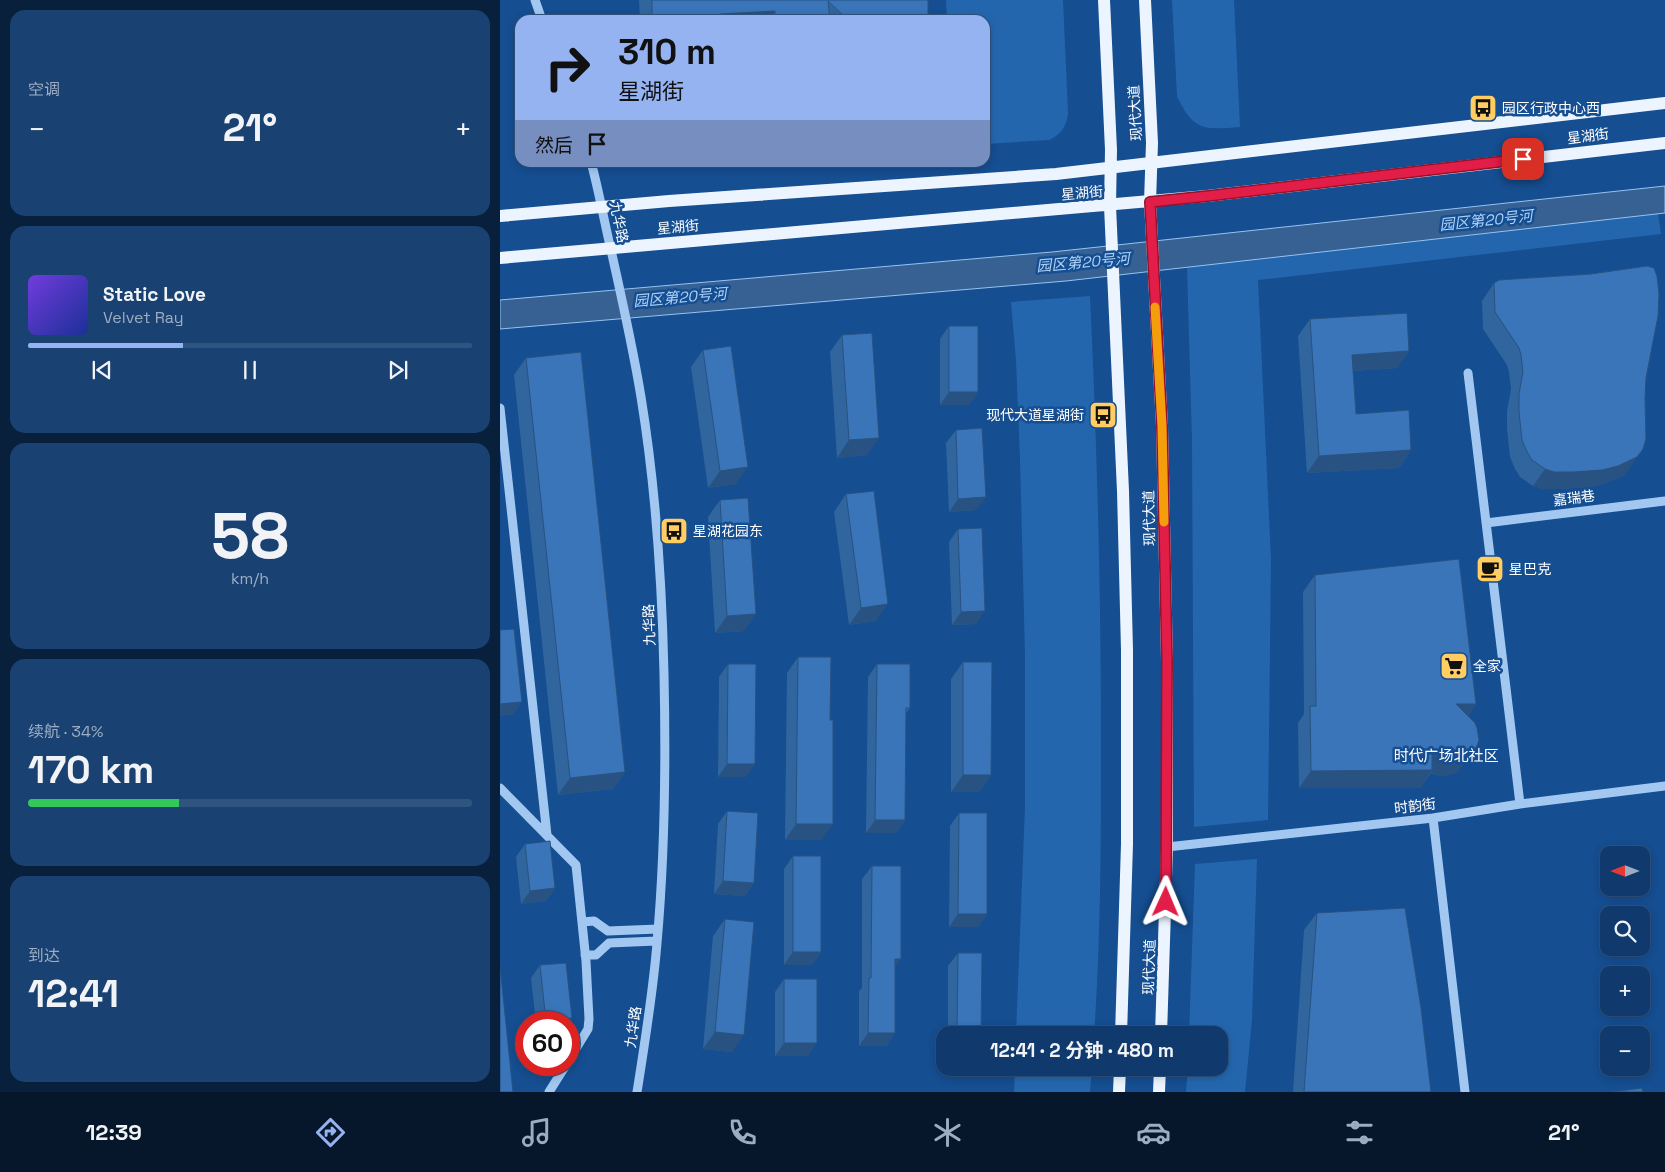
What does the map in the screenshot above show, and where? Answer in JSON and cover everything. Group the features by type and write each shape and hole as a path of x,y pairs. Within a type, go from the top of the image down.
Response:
{"main road":[{"name":"现代大道","path":"1104,0 1127,650 1127,844 1121,1026"},
{"name":"现代大道","path":"1145,0 1152,143 1150,202 1162,435 1167,660 1167,847 1161,1026"},
{"name":"星湖街","path":"500,216 1047,175 1665,103"},
{"name":"星湖街","path":"500,258 1110,206 1665,143"},
{"path":"1119,1092 1120,1076"},
{"path":"1158,1092 1159,1076"}],"street":[{"path":"535,0 540,15"},
{"name":"九华路","path":"592,167 627,319 641,398 652,479 660,566 666,742 664,843 657,941 646,1038 637,1092"},
{"path":"1468,373 1520,804"},
{"path":"500,408 546,834"},
{"name":"嘉瑞巷","path":"1486,523 1665,501"},
{"name":"时韵街","path":"1167,847 1432,818 1520,804 1665,786"},
{"path":"500,788 576,866 585,956 589,1024 580,1042"},
{"path":"1432,818 1465,1092"},
{"path":"582,922 594,921 608,932 658,929"},
{"path":"585,956 596,955 609,943 657,941"},
{"path":"549,1092 559,1076"}],"shaded area":[{"path":"946,0 1063,0 1068,113 1065,125 1057,135 1049,140 990,144 990,15 947,15"},
{"path":"1172,0 1234,0 1240,127 1208,128 1201,126 1194,122 1183,108 1177,96"},
{"path":"1658,213 1661,234 1258,280 1271,560 1268,820 1194,827 1192,440 1187,267"},
{"path":"1090,296 1095,407 1101,685 1100,888 1094,1026 1016,1026 1025,807 1025,654 1020,459 1016,360 1011,302"},
{"path":"1257,859 1252,1020 1245,1092 1186,1092 1187,1076 1228,1076 1228,1026 1189,1026 1195,864"},
{"path":"1015,1076 1091,1076 1090,1092 1014,1092"}],"water":[{"name":"园区第20号河","path":"1665,186 1665,213 1066,281 500,329 500,300 1052,252"}],"building":[{"path":"652,0 928,0 928,15 843,15 828,1 829,15 775,15 775,11 720,15 652,15"},
{"path":"1647,266 1654,268 1659,294 1658,316 1646,378 1646,439 1643,449 1637,457 1618,466 1602,470 1554,472 1545,469 1532,460 1522,440 1519,412 1519,394 1523,372 1521,355 1519,348 1495,312 1494,283 1499,280 1591,274"},
{"path":"1407,313 1409,351 1352,355 1356,414 1409,410 1411,450 1319,456 1310,319"},
{"path":"949,326 978,326 978,392 949,392"},
{"path":"872,333 879,438 849,440 842,335"},
{"path":"731,346 748,467 720,471 703,350"},
{"path":"581,352 625,772 570,778 526,358"},
{"path":"982,428 986,497 958,499 956,430"},
{"path":"874,491 888,604 861,608 846,494"},
{"path":"748,498 756,614 727,616 720,500"},
{"path":"982,528 985,611 961,612 958,529"},
{"path":"1459,559 1476,704 1456,704 1475,723 1479,740 1477,746 1469,755 1458,759 1432,752 1432,770 1311,771 1310,706 1316,706 1315,575"},
{"path":"514,629 522,702 500,704 500,630"},
{"path":"798,657 831,657 830,720 833,720 833,824 796,824"},
{"path":"963,662 992,662 991,775 963,775"},
{"path":"728,664 756,664 755,764 727,764"},
{"path":"877,664 910,664 910,708 906,708 905,820 875,820"},
{"path":"727,811 758,813 754,883 723,881"},
{"path":"959,813 987,813 987,914 958,914"},
{"path":"550,841 555,888 530,891 525,844"},
{"path":"793,856 821,856 821,952 793,952"},
{"path":"872,866 901,866 901,959 895,959 895,1033 868,1033 869,978 871,978"},
{"path":"1405,908 1421,1008 1431,1092 1304,1092 1317,913"},
{"path":"725,919 754,922 744,1035 715,1032"},
{"path":"958,953 982,953 981,1026 957,1026"},
{"path":"566,963 571,1011 545,1011 540,965"},
{"path":"500,966 513,1092 500,1092"},
{"path":"784,979 817,979 817,1043 784,1043"},
{"path":"1642,1088 1643,1092 1612,1092"}],"slow traffic":[{"path":"1155,307 1162,426 1164,522"}],"place":[{"name":"园区行政中心西","path":"1483,108"},
{"name":"现代大道星湖街","path":"1103,415"},
{"name":"星湖花园东","path":"674,531"},
{"name":"星巴克","path":"1490,569"},
{"name":"全家","path":"1454,666"}],"district":[{"name":"时代广场北社区","path":"1446,755"}],"route":[{"path":"1166,902 1167,660 1162,426 1150,202 1523,159"}]}
